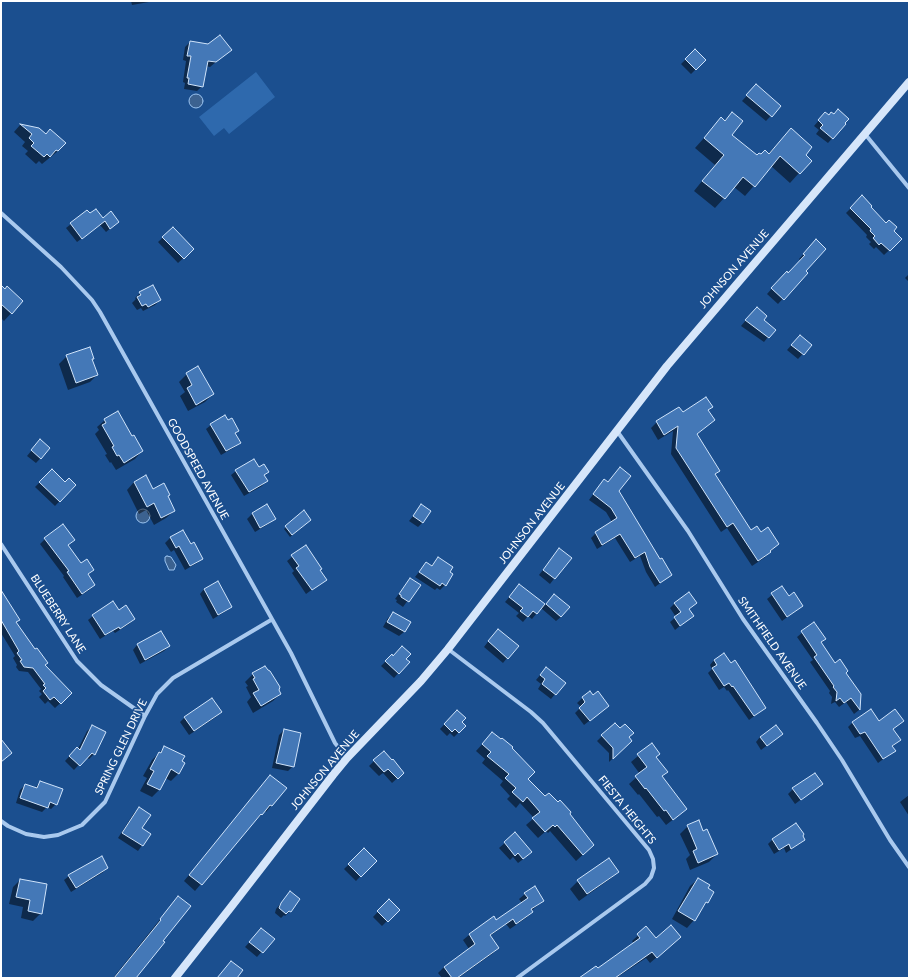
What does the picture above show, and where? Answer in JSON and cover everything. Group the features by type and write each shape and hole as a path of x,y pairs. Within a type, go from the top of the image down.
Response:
{"street":[{"name":"JOHNSON AVENUE","path":"175,978 227,913 314,798 347,758 397,707 448,650 663,371 909,82"},
{"path":"865,134 909,188"},
{"name":"GOODSPEED AVENUE","path":"1,213 61,267 92,300 100,312 301,673 335,743 347,758"},
{"name":"SMITHFIELD AVENUE","path":"617,431 688,532 743,619 842,760 890,840 909,868"},
{"name":"BLUEBERRY LANE","path":"1,544 77,661 101,685 145,716"},
{"name":"SPRING GLEN DRIVE","path":"1,821 8,826 26,834 44,837 58,835 82,825 105,802 145,716 157,694 173,678 272,620"},
{"name":"FIESTA HEIGHTS","path":"448,650 543,723 649,850 653,859 654,868 651,877 645,884 517,978"}],"shaded area":[{"path":"256,72 275,97 229,134 224,128 214,136 199,117"},
{"path":"196,94 201,96 203,101 201,106 196,108 191,106 189,101 191,96"},
{"path":"140,509 146,509 150,513 150,519 146,523 140,523 136,519 136,513"},
{"path":"165,557 171,557 176,565 174,570 169,570 165,561"}],"building":[{"path":"220,35 232,50 216,62 208,61 203,87 188,84 189,78 187,78 191,56 187,56 190,41 208,44"},
{"path":"695,49 706,60 696,70 685,59"},
{"path":"756,84 781,106 772,117 746,95"},
{"path":"838,109 849,119 833,139 820,128 823,125 818,120 825,112 829,115 831,112 834,114"},
{"path":"732,112 743,121 732,135 757,155 759,153 761,154 765,150 769,154 791,128 812,147 806,155 812,161 800,174 780,156 755,187 743,177 725,199 702,181 724,155 704,138 721,117 725,121"},
{"path":"20,124 39,128 46,134 50,129 66,143 58,151 56,150 50,157 47,154 44,157 31,146 34,143 29,138 32,134"},
{"path":"862,195 886,223 889,220 897,227 894,231 902,239 890,251 881,243 879,245 873,238 875,236 870,231 871,229 850,208"},
{"path":"96,209 103,218 111,211 119,222 110,229 105,221 82,239 70,223 87,210 90,213"},
{"path":"173,227 194,249 184,259 162,237"},
{"path":"816,239 826,249 806,271 808,273 784,300 771,288 805,255 803,254"},
{"path":"1,285 5,289 7,286 23,301 12,314 1,304"},
{"path":"153,285 161,300 148,307 146,304 142,306 137,297 141,295 139,292"},
{"path":"757,307 767,316 764,320 776,330 769,338 745,320"},
{"path":"800,335 812,345 804,355 791,345"},
{"path":"90,347 94,359 92,359 98,375 76,383 66,355"},
{"path":"198,366 214,394 196,405 187,388 192,385 186,373"},
{"path":"706,397 713,407 708,410 715,420 697,434 720,471 715,474 751,530 757,526 761,532 768,527 779,544 758,561 733,523 727,527 676,448 678,426 664,435 656,421 679,407 683,412"},
{"path":"118,411 132,436 134,435 143,451 124,463 119,455 117,456 112,447 114,446 102,425 106,423 104,419"},
{"path":"225,415 228,420 232,418 239,431 235,433 241,443 226,451 210,424"},
{"path":"40,439 50,448 41,459 31,450"},
{"path":"254,459 259,467 264,464 269,472 264,475 268,481 249,492 235,470"},
{"path":"620,467 631,476 619,491 660,559 662,558 672,575 660,583 650,567 645,552 635,558 620,534 602,545 595,532 617,518 611,508 593,494 604,479 608,482"},
{"path":"52,469 65,482 69,478 76,485 60,502 39,482"},
{"path":"146,475 153,489 164,483 175,511 161,518 154,503 147,507 134,482"},
{"path":"267,504 276,519 260,528 252,513"},
{"path":"421,504 431,511 423,523 413,516"},
{"path":"304,510 311,520 292,535 285,526"},
{"path":"63,524 75,540 68,545 81,563 87,559 94,570 88,574 95,585 82,594 67,572 69,571 44,538"},
{"path":"183,530 191,544 194,542 203,559 190,566 179,546 176,548 170,537"},
{"path":"306,545 322,569 320,570 327,580 312,590 296,568 299,566 291,555"},
{"path":"559,548 572,558 555,579 543,570"},
{"path":"438,557 453,567 450,572 453,574 446,586 442,583 440,586 419,572 426,562 432,566"},
{"path":"410,578 421,585 409,602 399,594"},
{"path":"218,581 232,607 218,615 204,589"},
{"path":"519,584 545,604 537,614 533,611 528,617 520,611 523,608 509,597"},
{"path":"782,586 789,596 794,592 803,606 787,617 771,593"},
{"path":"1,590 20,620 16,622 35,649 37,648 48,663 45,665 72,693 61,704 54,697 50,700 43,691 46,688 43,685 45,684 33,668 24,667 20,661 22,660 17,653 19,651 1,620"},
{"path":"689,592 697,603 689,609 694,616 680,626 674,617 681,612 674,603"},
{"path":"554,594 570,607 561,617 546,604"},
{"path":"113,601 119,610 126,605 135,619 120,629 119,627 105,635 92,615"},
{"path":"393,612 411,622 405,632 387,622"},
{"path":"814,622 826,639 821,642 835,663 840,659 848,671 846,673 861,694 860,710 851,698 844,703 840,698 836,701 837,692 833,687 834,686 814,657 817,655 801,631"},
{"path":"498,629 519,646 508,659 488,641"},
{"path":"161,631 170,646 145,660 137,644"},
{"path":"402,646 411,654 406,659 410,662 399,674 385,661 392,654 393,656"},
{"path":"724,653 731,663 735,660 766,708 754,716 733,686 732,687 729,683 724,686 712,668 717,665 714,660"},
{"path":"265,666 280,687 279,690 281,694 261,706 253,693 259,690 253,679 255,678 252,673"},
{"path":"546,667 566,683 556,695 542,684 545,679 540,675"},
{"path":"590,691 593,695 598,691 609,706 590,721 579,708 585,702 582,697"},
{"path":"212,698 222,712 194,731 184,717"},
{"path":"871,709 879,721 895,709 904,721 893,729 901,740 892,746 896,751 883,759 865,732 860,734 852,722"},
{"path":"457,710 466,718 462,722 466,726 459,733 455,729 452,732 444,724"},
{"path":"615,723 620,728 625,724 634,733 629,737 632,741 613,759 613,748 601,735"},
{"path":"92,725 106,732 95,755 92,753 80,766 69,756 77,747 80,750"},
{"path":"776,725 783,734 767,746 760,737"},
{"path":"284,729 301,733 294,767 276,763"},
{"path":"492,732 513,747 512,748 535,772 528,779 545,796 549,793 558,802 560,800 571,812 570,814 594,845 583,855 557,825 555,827 553,825 545,832 532,818 540,812 527,797 523,802 512,792 516,788 505,778 509,774 487,756 491,752 482,744"},
{"path":"1,739 12,753 1,762"},
{"path":"652,743 660,754 656,757 668,772 662,776 687,809 673,820 666,810 664,811 635,776 647,767 637,754"},
{"path":"164,746 185,756 182,761 185,763 179,774 171,769 160,790 147,784 154,771 150,769"},
{"path":"384,751 392,760 393,759 404,773 398,779 388,769 384,772 373,760"},
{"path":"815,773 823,784 801,800 792,788"},
{"path":"270,775 287,788 272,806 270,805 262,815 261,814 202,885 189,875"},
{"path":"40,781 63,789 57,805 50,802 48,808 20,798 25,784 37,788"},
{"path":"139,807 151,815 142,828 151,834 143,846 122,833"},
{"path":"699,820 703,831 707,829 718,854 698,863 693,851 697,849 687,825"},
{"path":"796,823 804,834 803,836 805,840 791,849 789,844 779,850 772,839"},
{"path":"515,832 532,852 523,859 518,853 515,856 504,842"},
{"path":"364,848 377,861 361,877 348,864"},
{"path":"102,856 108,868 76,888 68,875"},
{"path":"609,858 619,872 587,894 577,880"},
{"path":"698,878 710,885 708,888 714,892 708,903 706,902 695,921 678,911"},
{"path":"20,879 47,884 42,914 28,911 30,900 16,897"},
{"path":"535,886 544,901 531,909 533,912 516,924 513,919 490,935 499,948 457,978 452,978 444,967 475,944 469,934 494,916 496,920 528,898 524,893"},
{"path":"290,891 300,899 291,912 289,911 286,914 279,908"},
{"path":"178,896 191,906 163,941 165,942 136,978 114,978 161,920 160,919"},
{"path":"389,899 400,910 388,922 377,911"},
{"path":"671,925 681,937 657,958 652,952 615,978 579,978 596,966 598,968 640,938 637,934 646,926 656,938"},
{"path":"261,928 275,939 263,953 249,942"},
{"path":"231,961 243,970 237,978 217,978"}]}
